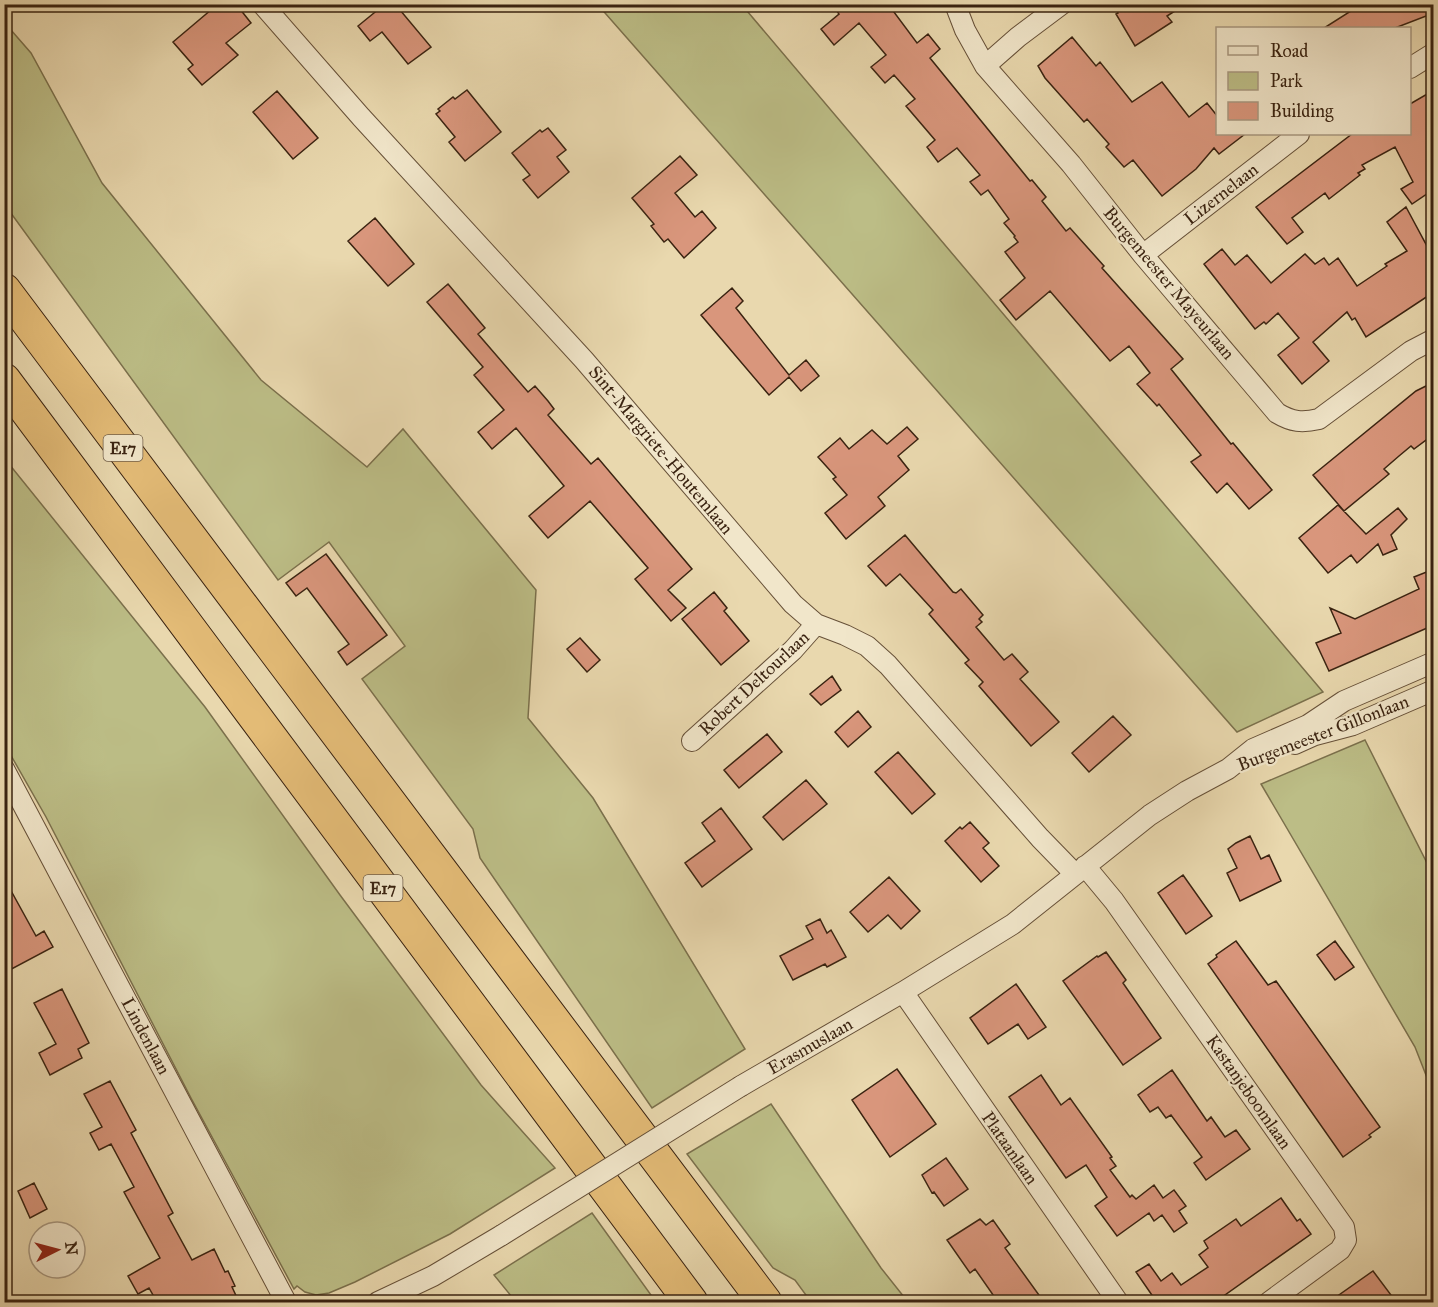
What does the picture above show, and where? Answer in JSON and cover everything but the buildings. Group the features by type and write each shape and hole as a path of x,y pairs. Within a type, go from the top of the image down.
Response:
{"highway":[{"name":"E17","path":"4,290 765,1302"},
{"name":"E17","path":"4,380 691,1302"}],"street":[{"name":"Sint-Margriete-Houtemlaan","path":"262,4 361,117 584,360 793,604 816,624 867,646 888,665 1040,838 1080,870"},
{"name":"Burgemeester Mayeurlaan","path":"955,4 965,30 985,66 1071,164 1143,255 1277,413 1287,419 1303,423 1319,418 1411,351 1434,339"},
{"path":"985,66 1018,37 1062,4"},
{"path":"1411,67 1434,53"},
{"name":"Lizernelaan","path":"1143,255 1298,135"},
{"name":"Robert Deltourlaan","path":"692,741 793,650 816,624"},
{"name":"Burgemeester Gillonlaan","path":"1228,769 1254,749 1308,725 1344,701 1434,662"},
{"name":"Burgemeester Gillonlaan","path":"1228,769 1260,759 1315,735 1353,725 1434,690"},
{"name":"Erasmuslaan","path":"378,1302 433,1276 502,1235 741,1086 903,992 1013,924 1150,815 1187,791 1228,769"},
{"name":"Lindenlaan","path":"4,770 286,1302"},
{"name":"Kastanjeboomlaan","path":"1080,870 1119,906 1344,1227 1346,1240 1340,1250 1269,1302"},
{"name":"Plataanlaan","path":"903,992 1118,1302"}],"green space":[{"path":"598,5 742,5 1323,692 1237,732"},
{"path":"4,22 31,53 102,183 261,380 367,467 403,429 536,590 528,718 593,798 745,1049 652,1108 480,858 473,829 362,679 405,646 329,542 278,580 5,205"},
{"path":"5,459 205,707 340,895 481,1085 555,1168 450,1234 355,1282 329,1293 316,1295 305,1292 297,1286 294,1289 191,1098 46,817 5,745"},
{"path":"1365,740 1433,875 1433,1093 1415,1047 1261,784"},
{"path":"771,1104 881,1268 908,1302 811,1302 795,1280 773,1268 687,1154"},
{"path":"592,1213 656,1302 516,1302 494,1275"}]}
